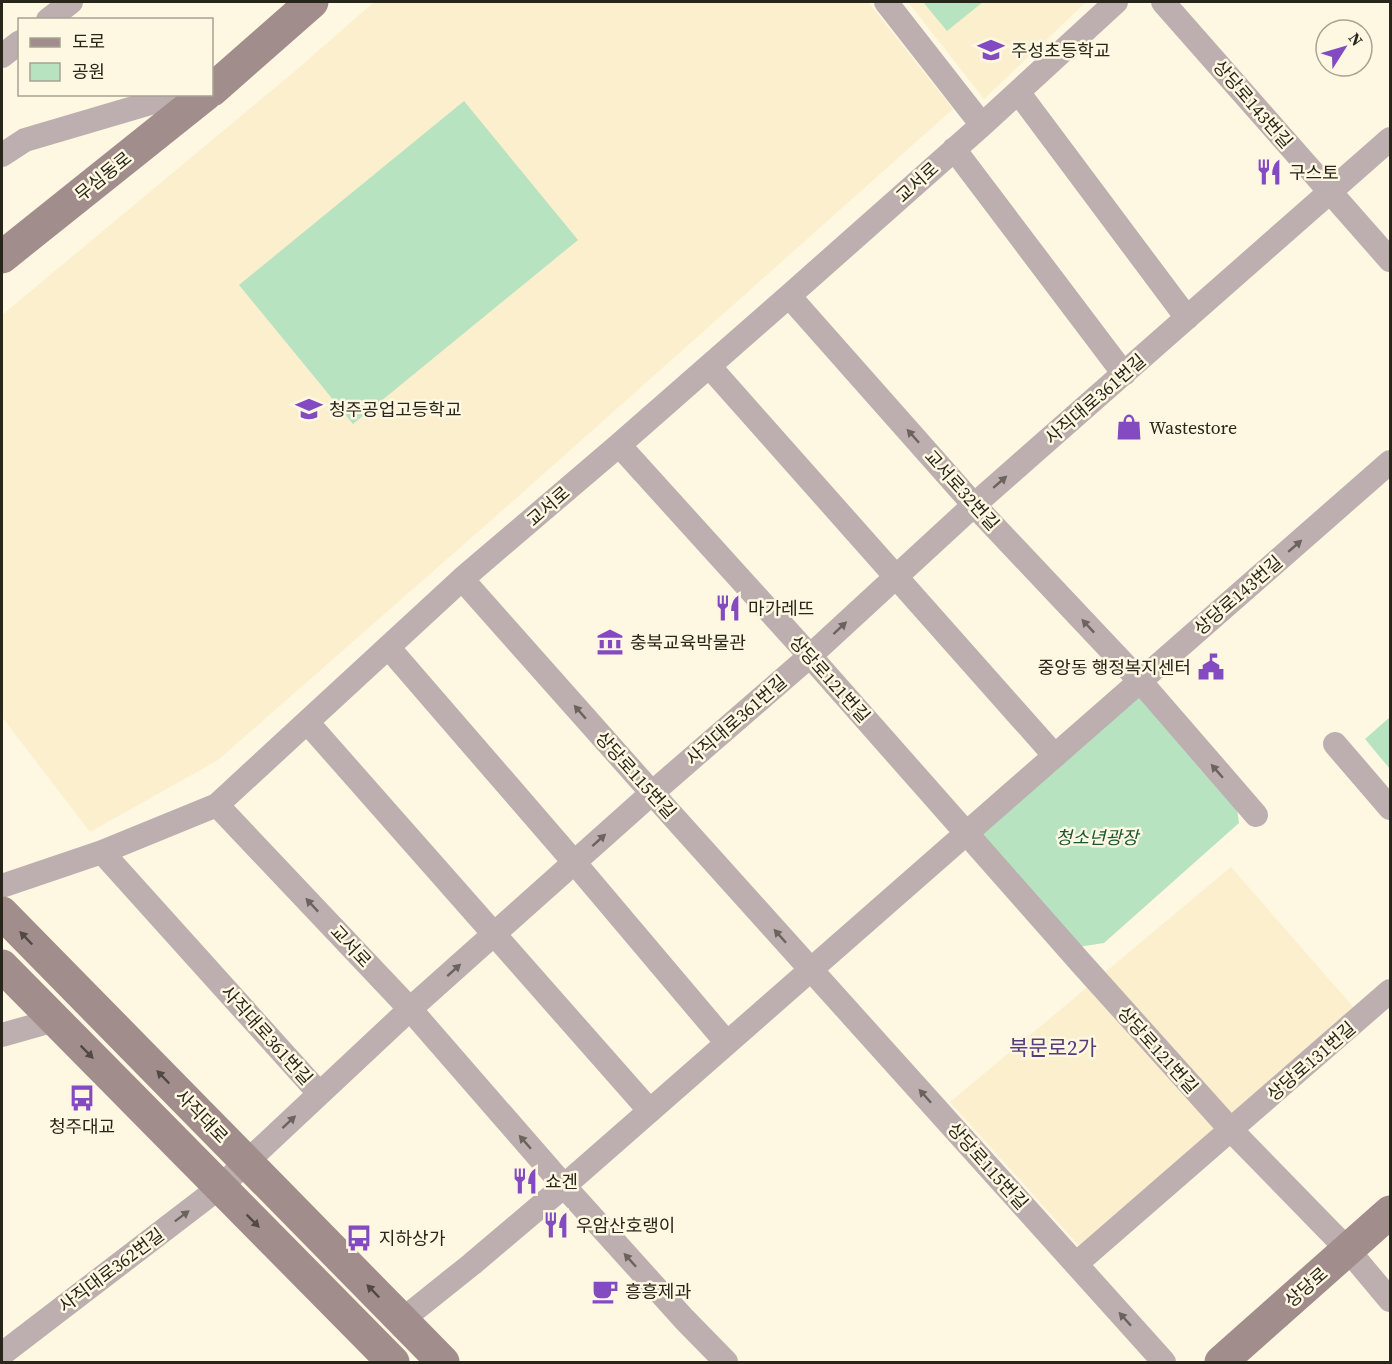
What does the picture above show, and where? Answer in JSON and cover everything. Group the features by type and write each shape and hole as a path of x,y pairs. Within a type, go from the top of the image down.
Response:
{"main road":[{"name":"무심동로","path":"213,87 312,2"},
{"name":"무심동로","path":"2,257 202,96"},
{"name":"사직대로","path":"2,913 443,1362"},
{"name":"사직대로","path":"2,966 393,1362"},
{"name":"상당로","path":"1221,1362 1390,1212"}],"street":[{"path":"51,18 71,2"},
{"path":"886,2 982,124"},
{"name":"교서로","path":"2,886 102,852 217,805 462,579 789,296 1116,2"},
{"name":"상당로143번길","path":"1163,2 1390,260"},
{"path":"2,56 18,44"},
{"path":"1018,92 1187,318"},
{"path":"2,155 25,140 174,96"},
{"name":"사직대로361번길","path":"220,1187 410,1009 574,862 810,656 974,505 1390,139"},
{"path":"954,150 1124,374"},
{"name":"교서로32번길","path":"789,296 974,505 1140,681 1256,815"},
{"path":"709,366 1055,756"},
{"name":"상당로121번길","path":"619,445 810,656 1231,1130 1348,1250 1390,1300"},
{"name":"상당로143번길","path":"1140,681 1390,462"},
{"name":"상당로115번길","path":"462,579 1164,1362"},
{"path":"388,647 727,1043"},
{"path":"402,1320 564,1186 1140,681"},
{"path":"307,722 650,1111"},
{"path":"1335,744 1390,808"},
{"name":"교서로","path":"217,805 410,1009"},
{"name":"사직대로361번길","path":"102,852 319,1093"},
{"name":"상당로131번길","path":"1231,1130 1390,991"},
{"path":"410,1009 564,1186 726,1362"},
{"path":"2,1035 55,1020"},
{"path":"1076,1264 1231,1130"},
{"name":"사직대로362번길","path":"2,1353 220,1187"}],"shaded area":[{"name":"청주공업고등학교","path":"374,2 868,2 953,109 218,760 90,832 2,717 2,315 294,72"},
{"name":"주성초등학교","path":"908,2 1086,2 984,99"},
{"path":"1231,867 1355,1009 1081,1248 950,1102"}],"green space":[{"path":"923,2 983,2 947,31"},
{"path":"464,101 578,240 353,424 239,285"},
{"name":"청소년광장","path":"1139,689 1236,802 1239,823 1104,943 1078,947 974,835"},
{"path":"1390,717 1390,769 1365,739"}],"place":[{"name":"주성초등학교","path":"991,50"},
{"name":"구스토","path":"1269,172"},
{"name":"청주공업고등학교","path":"309,409"},
{"name":"Wastestore","path":"1129,427"},
{"name":"마가레뜨","path":"728,608"},
{"name":"충북교육박물관","path":"610,642"},
{"name":"중앙동 행정복지센터","path":"1211,667"},
{"name":"청주대교","path":"82,1098"},
{"name":"쇼겐","path":"525,1181"},
{"name":"우암산호랭이","path":"556,1225"},
{"name":"지하상가","path":"359,1238"},
{"name":"흥흥제과","path":"605,1291"}],"district":[{"name":"북문로2가","path":"1053,1047"}]}
